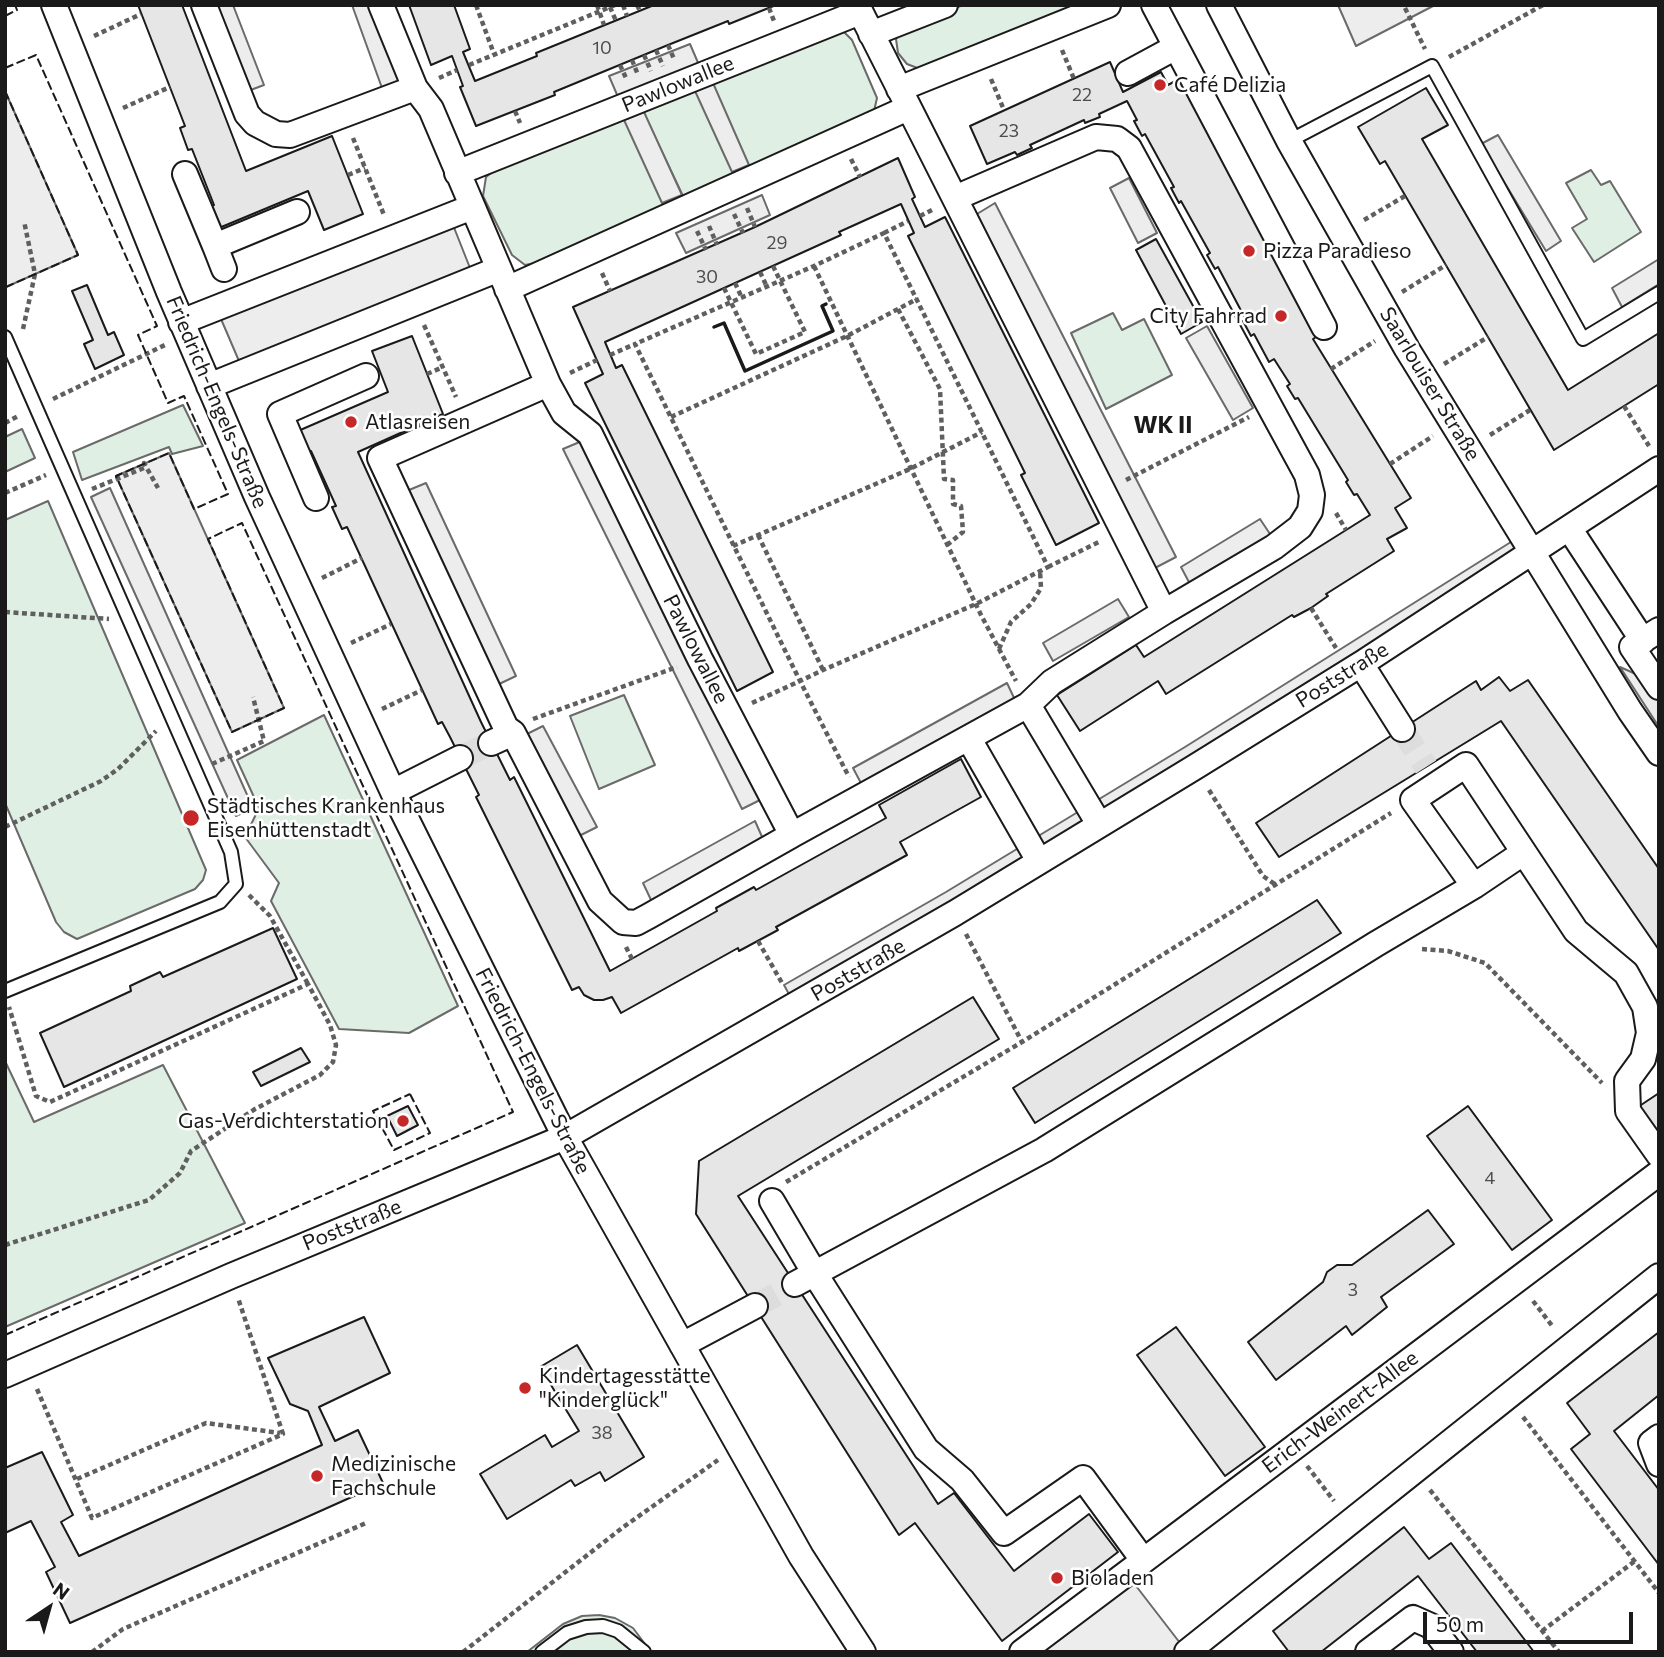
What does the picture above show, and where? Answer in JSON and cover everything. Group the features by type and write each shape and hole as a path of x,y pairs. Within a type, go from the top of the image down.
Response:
{"street":[{"name":"Friedrich-Engels-Straße","path":"54,5 100,119 178,331 209,386 393,792 565,1138 801,1556 863,1652"},
{"path":"204,5 247,114 255,123 276,134 290,135 415,88"},
{"name":"Pawlowallee","path":"381,5 415,88 430,109 548,384 564,413 590,434 700,659 792,835"},
{"path":"871,34 945,5"},
{"path":"209,386 415,303 503,279 903,98 981,56 1108,5"},
{"path":"1154,5 1324,327"},
{"name":"Saarlouiser Straße","path":"1219,5 1289,141 1395,329 1630,711 1659,753"},
{"name":"Pawlowallee","path":"457,173 859,9 1164,611"},
{"path":"1128,73 1176,47"},
{"path":"548,384 380,458 504,735 600,901 623,922 636,923 1028,705 1052,682 1284,539 1300,527 1310,511 1312,495 1307,475 1129,148 1118,138 1096,137 955,198"},
{"path":"185,174 224,269"},
{"path":"178,331 472,207"},
{"path":"215,246 297,212"},
{"path":"316,498 280,414 366,376"},
{"name":"Poststraße","path":"16,1371 231,1276 565,1138 796,1007 1195,767 1569,528 1655,459"},
{"path":"1569,528 1651,635 1632,647 1659,687"},
{"path":"1355,667 1402,729"},
{"path":"1028,705 1099,824"},
{"path":"969,739 1039,861"},
{"path":"393,792 460,758"},
{"path":"1474,886 1413,800 1431,775 1466,765 1576,931 1626,973 1645,1007 1649,1033 1643,1059 1627,1081 1628,1111 1659,1155"},
{"path":"805,1279 1044,1150 1474,886 1523,853"},
{"name":"Erich-Weinert-Allee","path":"1022,1652 1659,1173"},
{"path":"772,1202 805,1279 926,1449 962,1480 1004,1533 1083,1478 1143,1560"},
{"path":"1187,1652 1659,1276"},
{"path":"682,1345 755,1306"},
{"path":"1659,1437 1651,1443 1659,1464"},
{"path":"1368,1652 1413,1618 1431,1626 1451,1652"}],"lane":[{"path":"1289,141 1433,65 1583,339 1659,293"},
{"path":"5,337 231,852 236,884 220,902 5,994"},
{"path":"545,1651 567,1633 586,1627 603,1626 618,1631 644,1652"}],"path":[{"path":"476,5 494,54"},
{"path":"597,5 604,25"},
{"path":"623,5 627,16"},
{"path":"1405,8 1433,65 1543,5"},
{"path":"469,65 613,6 616,21"},
{"path":"71,47 141,14"},
{"path":"981,56 1004,110"},
{"path":"100,119 170,88"},
{"path":"344,115 394,239"},
{"path":"348,175 365,168"},
{"path":"1340,234 1405,196"},
{"path":"15,360 35,274 24,221"},
{"path":"610,355 814,266 908,221"},
{"path":"884,233 1048,567"},
{"path":"1381,304 1446,265"},
{"path":"724,288 756,354 805,332 773,266"},
{"path":"814,266 947,545 1028,705"},
{"path":"760,271 767,287"},
{"path":"735,283 742,298"},
{"path":"671,417 847,336 917,299"},
{"path":"415,303 467,420"},
{"path":"898,309 940,388 944,479 953,480 953,504 961,506 963,532 947,545"},
{"path":"1331,369 1395,329"},
{"path":"5,423 178,331"},
{"path":"1424,376 1488,337"},
{"path":"635,344 860,798"},
{"path":"427,374 443,367"},
{"path":"1103,492 1270,406"},
{"path":"1624,406 1655,459"},
{"path":"1469,448 1530,410"},
{"path":"1390,464 1453,424"},
{"path":"733,546 910,469 982,432"},
{"path":"75,496 144,468 144,464 158,488"},
{"path":"5,493 62,467"},
{"path":"729,714 976,604 1123,530"},
{"path":"758,535 823,670"},
{"path":"299,589 362,558"},
{"path":"999,649 1011,622 1031,604 1041,588 1040,571"},
{"path":"1311,608 1355,667"},
{"path":"5,612 130,621"},
{"path":"329,654 391,624"},
{"path":"504,735 700,659"},
{"path":"359,720 422,690"},
{"path":"195,771 264,741 253,697"},
{"path":"5,820 7,827 101,781 118,769 172,717"},
{"path":"1195,767 1262,876 1276,885"},
{"path":"772,1202 777,1187 1022,1042 1413,800"},
{"path":"5,1245 149,1200 180,1172 191,1151 255,1109 320,1075 333,1062 336,1045 330,1025 308,984 270,916 236,884"},
{"path":"955,913 1022,1042"},
{"path":"758,941 796,1007"},
{"path":"1376,944 1448,951 1485,963 1628,1111"},
{"path":"5,994 36,1096 50,1102 308,984"},
{"path":"231,1276 283,1434"},
{"path":"1517,1281 1569,1347"},
{"path":"16,1371 77,1479 92,1518 283,1434"},
{"path":"1508,1397 1659,1593"},
{"path":"77,1479 206,1423 283,1434"},
{"path":"463,1652 622,1528 739,1445"},
{"path":"1293,1448 1350,1521"},
{"path":"1414,1470 1559,1652"},
{"path":"92,1652 123,1629 366,1522"},
{"path":"1542,1631 1635,1560"}],"green space":[{"path":"963,5 1085,5 920,69 907,64 898,53 896,39 903,29"},
{"path":"841,29 852,40 877,98 874,111 541,262 525,265 512,255 483,196 486,177 500,166","holes":["643,112 682,194 663,203"]},
{"path":"1591,170 1601,185 1610,181 1641,232 1594,262 1572,228 1587,219 1566,183"},
{"path":"1113,313 1122,330 1144,319 1172,375 1106,409 1071,333"},
{"path":"183,405 203,446 172,454 169,447 82,480 73,452"},
{"path":"22,429 35,458 5,472 5,437"},
{"path":"48,501 206,870 203,880 195,889 77,939 64,932 56,922 5,803 5,520"},
{"path":"624,695 655,765 599,789 570,716"},
{"path":"324,715 458,1006 409,1033 339,1029 271,901 279,883 245,837 259,808 237,760"},
{"path":"5,1061 34,1122 163,1065 245,1223 5,1327"},
{"path":"582,1616 615,1618 633,1628 651,1652 527,1652 563,1624"}],"shaded area":[{"path":"215,5 233,5 264,85 248,91"},
{"path":"352,5 372,5 400,82 382,88"},
{"path":"1338,5 1435,5 1356,46"},
{"path":"690,44 699,65 618,97 609,76"},
{"path":"713,83 749,165 732,172 695,91"},
{"path":"5,91 78,255 6,287 5,285"},
{"path":"644,112 682,195 662,203 624,120"},
{"path":"1498,135 1561,241 1546,251 1481,144"},
{"path":"1129,178 1157,233 1138,243 1110,188"},
{"path":"762,195 770,215 686,253 676,233"},
{"path":"995,203 1176,557 1153,569 977,214"},
{"path":"453,225 470,268 239,361 221,319"},
{"path":"1659,259 1659,284 1622,307 1612,288"},
{"path":"1207,326 1253,408 1233,420 1186,338"},
{"path":"582,441 760,800 742,809 563,449"},
{"path":"169,453 284,708 232,732 116,476"},
{"path":"426,483 516,676 497,685 409,490"},
{"path":"110,488 253,808 236,816 91,497"},
{"path":"1260,519 1272,537 1191,586 1181,567"},
{"path":"1522,535 1533,552 796,1007 784,985 946,892 1185,747"},
{"path":"1118,599 1129,617 1053,661 1043,643"},
{"path":"1620,667 1647,679 1659,697 1659,727"},
{"path":"1007,683 1015,700 862,785 853,768"},
{"path":"543,726 597,827 577,837 523,736"},
{"path":"755,821 763,839 652,902 643,883"},
{"path":"1126,1573 1187,1652 1022,1652"}],"building":[{"path":"138,5 182,5 246,171 332,136 363,214 324,230 308,191 219,228 211,206 214,205 192,149 188,150 180,128 185,126"},
{"path":"409,5 454,5 470,49 463,52 475,81 654,5 776,5 668,45 554,92 555,95 476,126 460,87 463,86 452,56 431,65"},
{"path":"1110,62 1123,92 1161,72 1168,85 1179,79 1318,336 1313,339 1411,498 1395,508 1407,528 1387,539 1394,551 1326,594 1328,596 1311,608 1294,617 1292,615 1166,694 1158,681 1080,731 1057,695 1136,645 1144,657 1370,515 1346,482 1348,480 1298,398 1295,399 1287,386 1290,384 1274,359 1269,362 1254,334 1251,336 1243,321 1246,320 1218,267 1215,269 1207,255 1210,253 1181,201 1179,203 1171,188 1174,187 1145,134 1142,136 1134,121 1137,120 1127,101 1099,114 1100,117 1085,123 1084,120 1030,145 1032,148 1017,155 1015,152 987,164 970,126"},
{"path":"1426,88 1448,125 1422,139 1568,390 1659,333 1659,384 1554,450 1385,161 1380,164 1358,127"},
{"path":"898,158 925,227 945,217 1099,523 1056,545 1021,475 1025,473 908,236 914,233 901,204 839,232 841,235 605,342 616,368 622,365 773,672 737,691 585,383 603,374 573,307 755,227"},
{"path":"1156,239 1202,322 1181,334 1136,250"},
{"path":"87,285 108,335 114,332 124,355 95,369 84,344 93,340 72,291"},
{"path":"412,336 443,414 358,452 481,722 510,780 514,777 610,971 717,911 716,908 754,887 756,890 886,818 879,805 961,759 981,797 900,842 907,855 776,927 778,930 739,951 738,948 621,1013 612,997 594,1000 584,995 579,987 572,990 476,797 479,795 450,737 442,722 438,724 347,527 342,529 332,507 336,506 311,451 308,452 298,431 388,392 372,351"},
{"path":"1499,677 1510,691 1528,680 1659,869 1659,950 1501,721 1279,857 1256,823 1476,681 1481,690"},
{"path":"1317,900 1341,933 1035,1123 1013,1088"},
{"path":"273,928 297,979 64,1087 40,1033 131,991 130,986 160,972 163,977"},
{"path":"973,997 999,1039 738,1196 938,1504 954,1493 1014,1571 1089,1514 1118,1552 1002,1641 915,1523 899,1535 696,1214 699,1161"},
{"path":"301,1048 310,1062 261,1086 253,1072"},
{"path":"1659,1093 1659,1135 1638,1107"},
{"name":"Gas-Verdichterstation","path":"408,1106 418,1125 397,1136 387,1116"},
{"path":"1468,1106 1552,1220 1512,1250 1427,1136"},
{"path":"1428,1210 1454,1244 1381,1297 1387,1307 1352,1335 1346,1326 1276,1380 1248,1342 1323,1282 1327,1272 1337,1265 1352,1265"},
{"name":"Medizinische Fachschule","path":"364,1317 390,1373 319,1407 335,1441 358,1430 383,1483 70,1623 46,1572 55,1567 31,1521 5,1533 5,1468 42,1452 73,1515 61,1522 79,1556 322,1445 308,1411 290,1404 268,1358"},
{"path":"1176,1327 1265,1447 1225,1476 1137,1355"},
{"path":"1659,1332 1659,1395 1614,1431 1659,1490 1659,1565 1571,1449 1590,1434 1567,1403"},
{"path":"577,1345 644,1457 605,1481 600,1472 575,1486 571,1480 507,1519 480,1474 545,1435 552,1447 579,1431 540,1367"},
{"path":"1404,1527 1429,1559 1451,1543 1534,1652 1477,1652 1418,1576 1321,1652 1289,1652 1273,1631"}],"tunnel":[{"path":"1402,729 1426,767"},
{"path":"460,758 491,743"},
{"path":"755,1306 795,1284"}],"fence":[{"path":"5,16 17,10 15,5"},
{"path":"5,68 36,55 157,326 138,335 168,403 184,396 228,494 194,509 169,453 116,476 232,732 284,708 208,539 242,523 513,1112 5,1335"},
{"path":"5,91 78,255 6,287 5,285"},
{"path":"410,1094 430,1133 394,1150 373,1111 410,1094"}],"wall":[{"path":"714,327 724,323 745,371 833,331 822,306 826,304"}],"place":[{"name":"Café Delizia","path":"1160,85"},
{"name":"Pizza Paradieso","path":"1249,251"},
{"name":"City Fahrrad","path":"1281,316"},
{"name":"Atlasreisen","path":"351,422"},
{"name":"Städtisches Krankenhaus Eisenhüttenstadt","path":"191,818"},
{"name":"Gas-Verdichterstation","path":"403,1121"},
{"name":"Kindertagesstätte \"Kinderglück\"","path":"525,1388"},
{"name":"Medizinische Fachschule","path":"317,1476"},
{"name":"Bioladen","path":"1057,1578"}],"district":[{"name":"WK II","path":"1163,425"}]}
